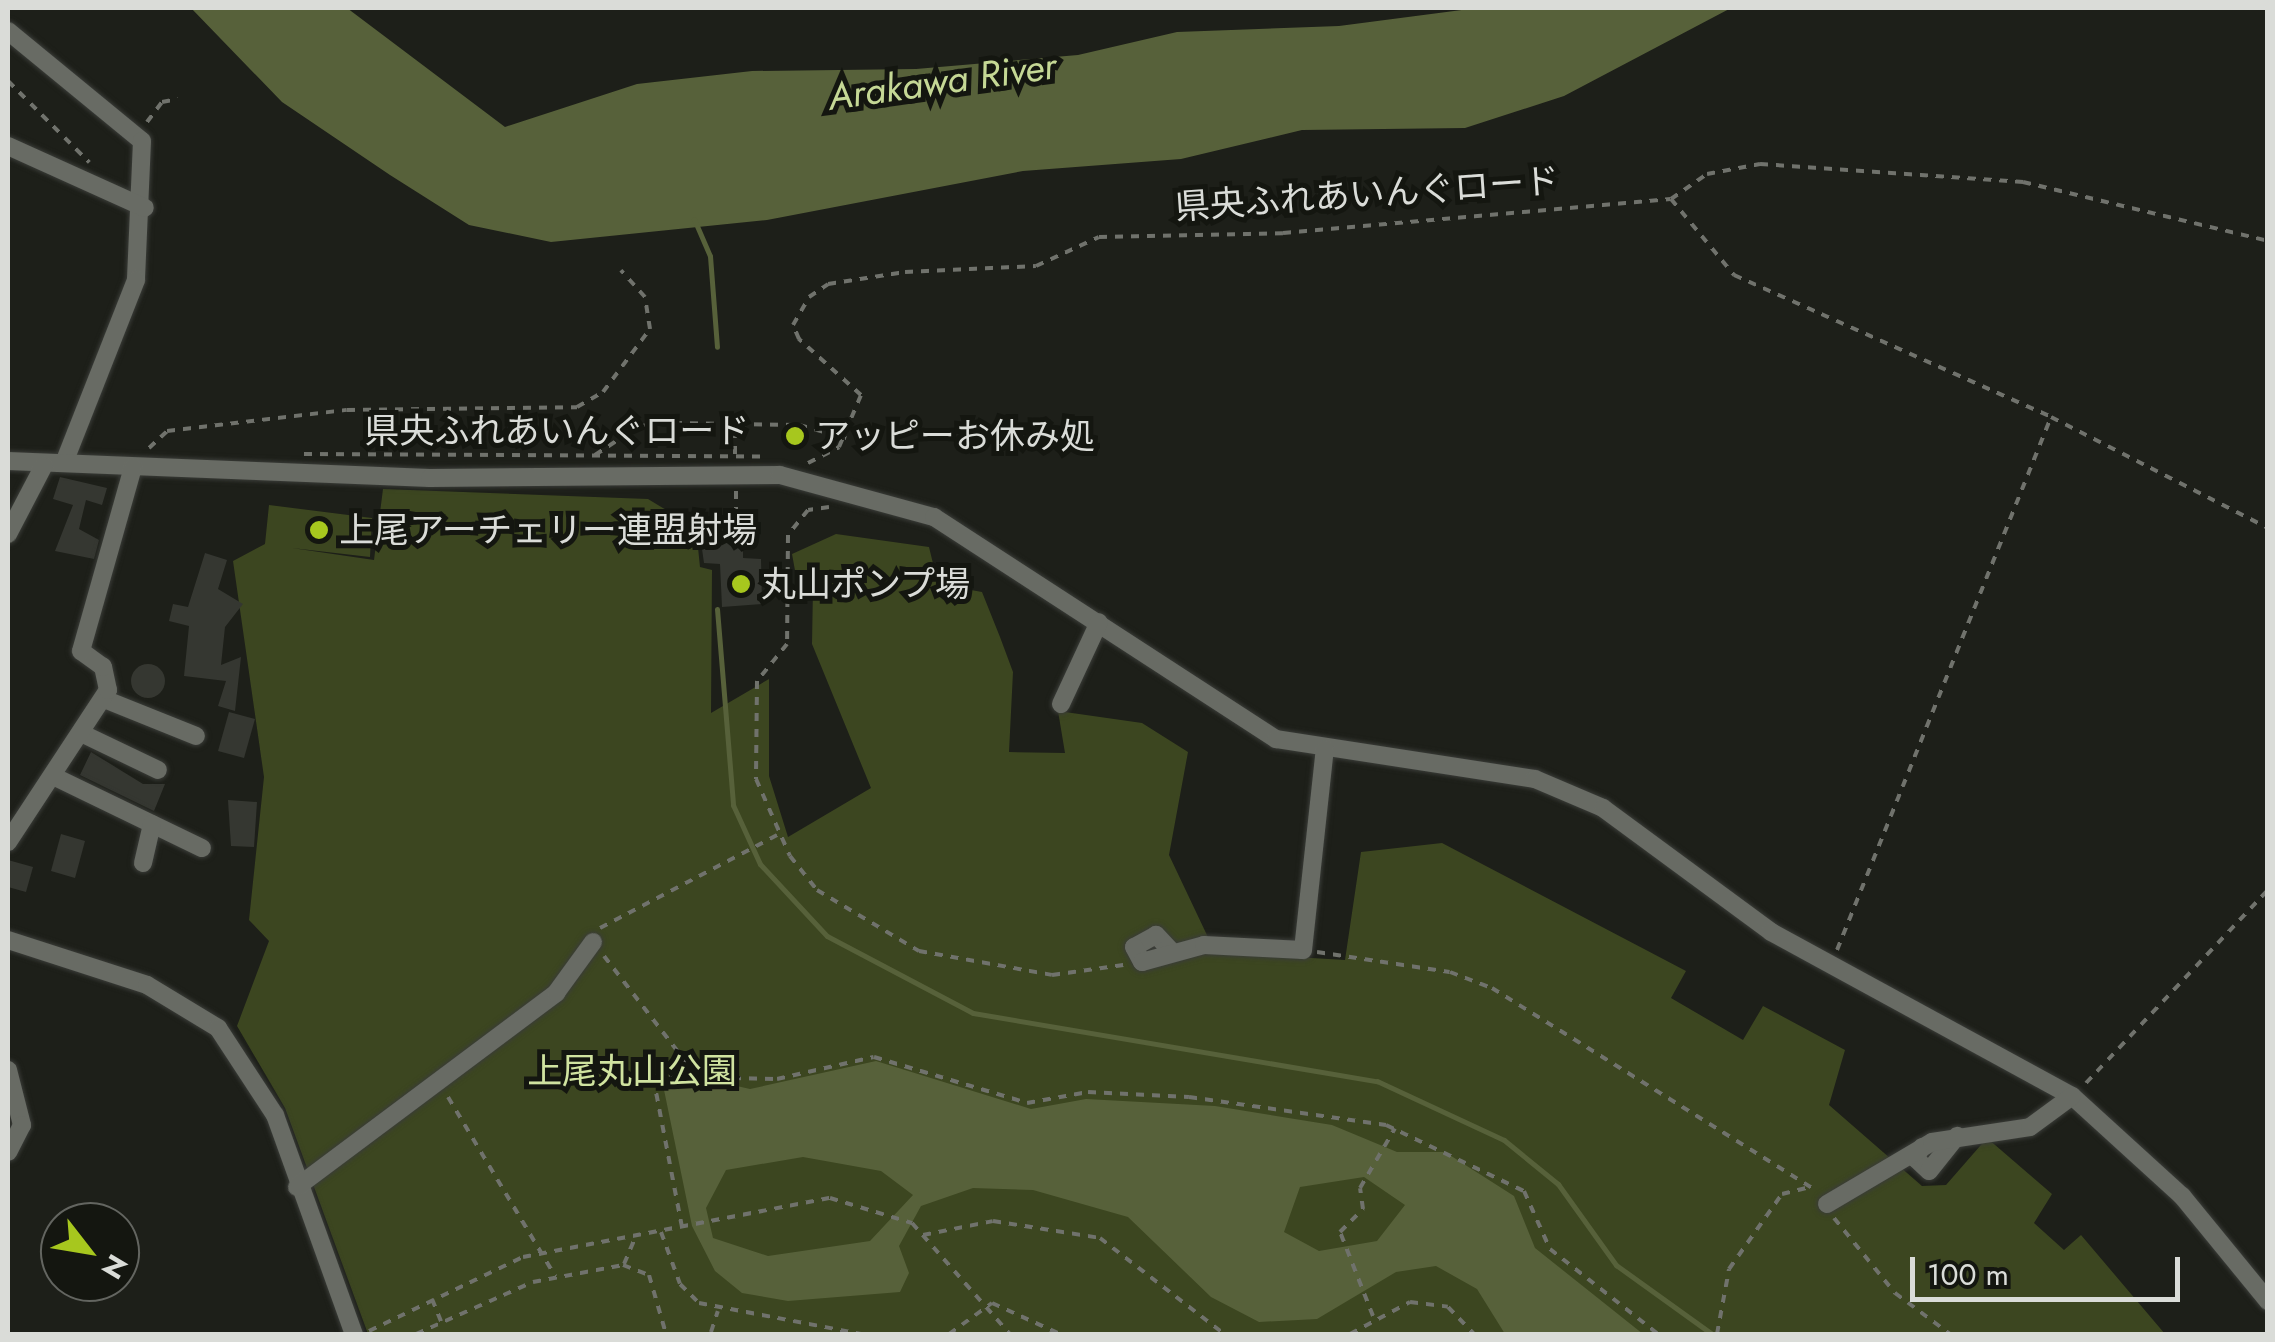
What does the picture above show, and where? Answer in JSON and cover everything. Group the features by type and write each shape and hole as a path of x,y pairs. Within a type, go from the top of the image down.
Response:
{"street":[{"path":"8,30 142,141 145,208 136,280 65,460"},
{"path":"8,146 145,208"},
{"path":"8,461 43,468 65,460 430,478 780,475 934,516 1260,731 1325,749 1554,783 1832,965 2072,1096 2182,1196 2268,1301"},
{"path":"8,842 57,778 104,699 109,676 81,651 142,464"},
{"path":"8,534 43,468"},
{"path":"1061,704 1099,622"},
{"path":"104,699 196,736"},
{"path":"83,734 158,770"},
{"path":"1173,953 1145,934 1134,947 1142,962 1204,945 1302,950 1325,749"},
{"path":"57,778 202,848"},
{"path":"143,863 152,824"},
{"path":"8,940 148,984 218,1028 250,1064 354,1334"},
{"path":"297,1187 556,993 593,942"},
{"path":"8,1070 22,1124 8,1152"},
{"path":"1827,1204 1922,1147 1957,1136 2030,1126 2072,1096"}],"path":[{"path":"8,81 86,157"},
{"path":"142,141 155,109 178,99"},
{"name":"県央ふれあいんぐロード","path":"798,464 830,455 846,438 861,395 793,325 828,284 1036,266 1099,237 1282,233 1670,198 1733,166 1944,175 2102,196 2268,241"},
{"path":"1670,198 1704,250 1734,276 2052,416 2268,528"},
{"path":"142,464 155,436 167,431 346,410 589,402 650,330 646,298 621,270"},
{"path":"735,414 735,456"},
{"path":"1832,965 2052,416"},
{"path":"594,455 639,426 735,422 846,438"},
{"path":"142,464 167,453"},
{"name":"県央ふれあいんぐロード","path":"293,454 773,458"},
{"path":"736,485 736,511"},
{"path":"837,507 808,510 788,534 787,644 757,681 751,752 777,835 818,890 940,958 1052,974 1142,962"},
{"path":"2268,802 2268,810"},
{"path":"692,1071 593,942 595,930 777,835"},
{"path":"2072,1096 2268,890"},
{"path":"1302,950 1450,972 1492,988 1810,1186 1895,1293 1950,1334"},
{"path":"684,1227 653,1076 692,1071 777,1079 874,1056 1027,1103 1088,1092 1189,1096 1394,1128 1524,1190 1550,1249 1658,1334"},
{"path":"438,1084 548,1252 555,1276"},
{"path":"1373,1316 1342,1250 1340,1232 1365,1203 1364,1182 1394,1128"},
{"path":"1717,1334 1726,1320 1729,1269 1782,1194 1810,1186"},
{"path":"362,1334 432,1299 548,1252 830,1198 896,1213 912,1222 1010,1334"},
{"path":"922,1235 993,1221 1100,1238 1224,1334"},
{"path":"660,1232 680,1284 718,1311 862,1334"},
{"path":"623,1265 636,1236"},
{"path":"416,1334 555,1276 623,1265 650,1275 666,1334"},
{"path":"432,1299 441,1321"},
{"path":"1350,1334 1373,1316 1410,1302 1448,1307 1474,1334"},
{"path":"950,1334 982,1303"},
{"path":"982,1303 1060,1334"},
{"path":"710,1332 718,1311"}],"green space":[{"name":"上尾丸山公園","path":"383,489 648,499 696,528 700,567 712,570 711,713 769,679 769,776 788,837 871,788 812,644 813,587 796,576 792,554 836,534 929,547 938,584 982,592 1000,637 1013,672 1009,752 1065,753 1058,711 1142,723 1188,752 1169,855 1215,952 1345,960 1361,852 1442,843 1686,971 1671,998 1743,1040 1763,1006 1845,1050 1829,1105 1922,1186 1946,1185 1987,1138 2052,1194 2034,1223 2064,1250 2081,1235 2165,1334 368,1334 285,1108 237,1026 269,941 249,920 264,777 233,561 265,544 269,505 372,518 370,557 292,548 374,560"}],"water":[{"name":"Arakawa River","path":"191,8 347,8 505,127 637,84 752,71 916,69 1078,55 1177,32 1339,26 1477,8 1731,8 1564,96 1465,128 1302,130 1181,159 1023,171 767,220 551,242 469,225 390,175 282,102"},
{"path":"876,1061 1031,1109 1086,1099 1215,1106 1332,1125 1397,1152 1445,1152 1514,1196 1535,1248 1643,1334 1505,1334 1477,1289 1436,1266 1396,1272 1317,1319 1259,1322 1211,1297 1128,1217 1033,1190 973,1188 921,1206 899,1246 909,1273 900,1292 788,1301 742,1293 715,1271 692,1226 663,1085 702,1078 750,1089","holes":["803,1157 881,1171 913,1195 870,1241 768,1256 713,1238 706,1208 726,1170","1364,1177 1405,1205 1377,1241 1319,1251 1284,1232 1300,1187"]}],"building":[{"path":"60,477 107,488 102,505 86,500 79,529 99,540 94,559 55,551 73,505 53,499"},
{"name":"丸山ポンプ場","path":"743,539 743,558 761,559 762,604 722,607 720,564 704,563 701,542"},
{"path":"205,553 227,560 218,589 243,604 225,627 221,665 241,657 235,711 218,706 226,681 184,676 189,626 169,621 173,604 188,607"},
{"path":"148,664 160,669 165,681 160,693 148,698 136,693 131,681 136,669"},
{"path":"229,712 255,719 244,758 218,751"},
{"path":"91,752 143,784 165,784 154,811 80,775"},
{"path":"228,800 257,802 254,847 231,846"},
{"path":"61,834 85,841 75,878 51,871"},
{"path":"8,860 33,867 26,892 8,887"}],"waterway":[{"path":"694,219 710,256 717,347"},
{"path":"717,609 733,805 760,864 827,936 973,1013 1377,1081 1504,1140 1558,1184 1616,1265 1712,1334"}],"place":[{"name":"アッピーお休み処","path":"795,436"},
{"name":"上尾アーチェリー連盟射場","path":"319,530"},
{"name":"丸山ポンプ場","path":"741,584"}]}
